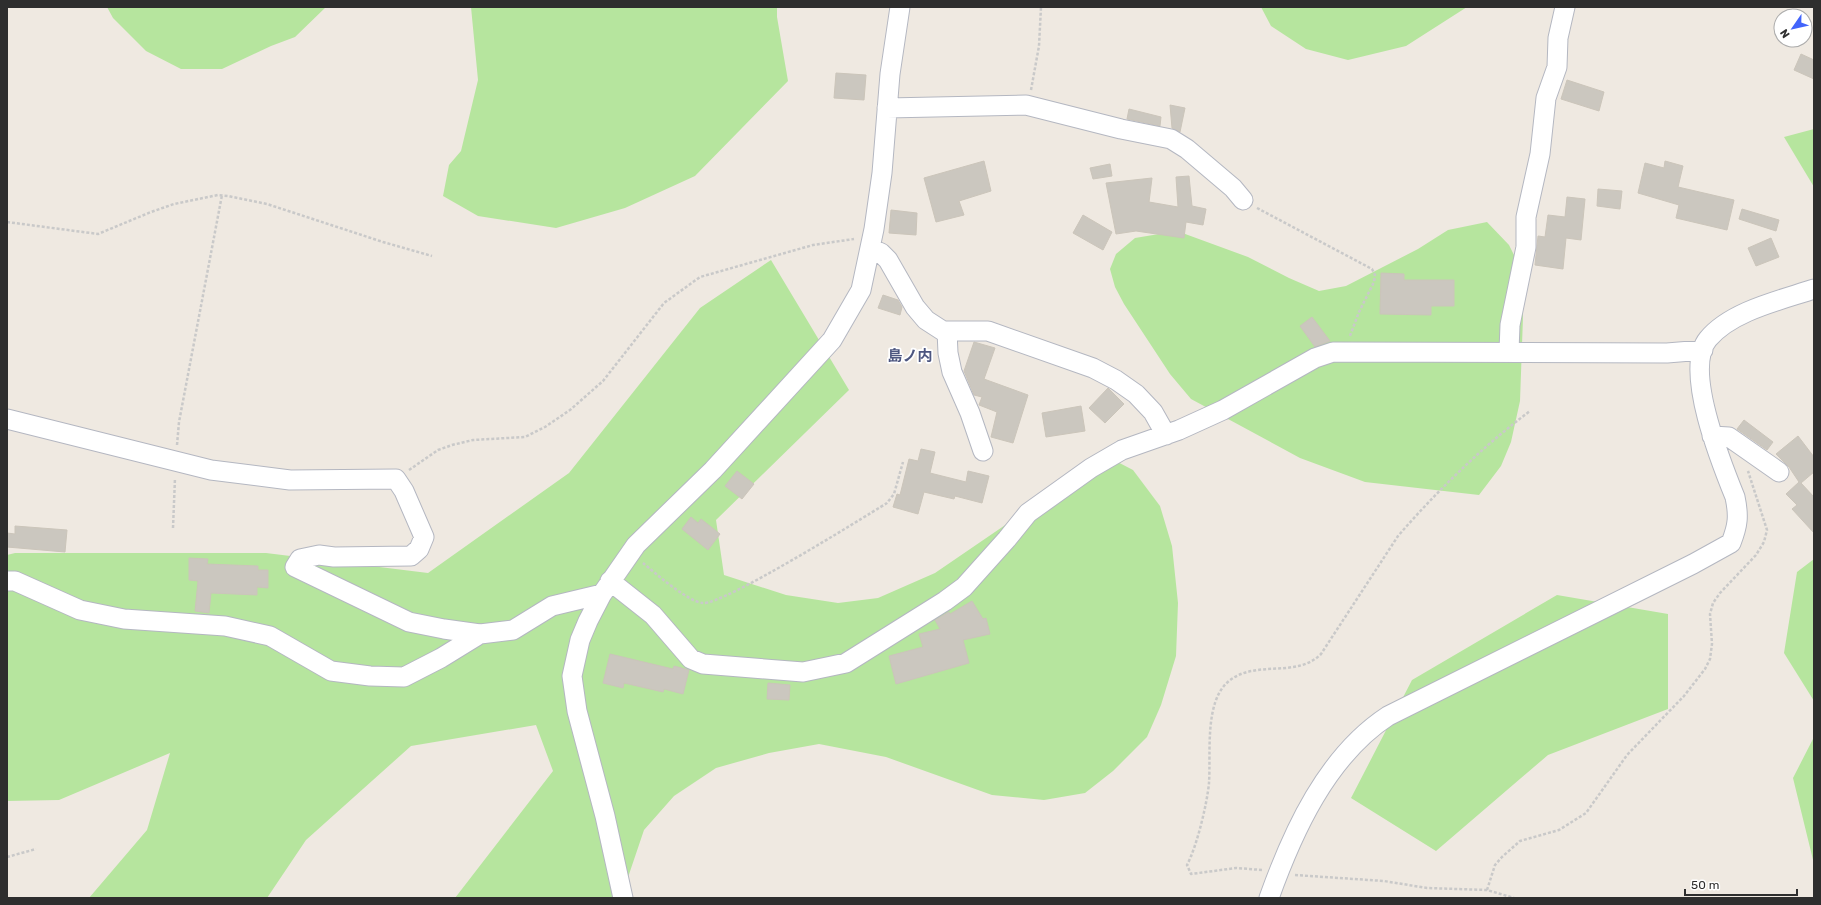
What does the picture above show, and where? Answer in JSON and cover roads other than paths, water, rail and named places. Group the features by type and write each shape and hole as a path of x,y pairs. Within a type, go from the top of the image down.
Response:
{"street":[{"path":"623,898 605,816 577,711 572,676 580,640 588,621 606,588 630,553 752,429 832,340 861,290 871,243 882,173 887,108 900,7"},
{"path":"1509,351 1510,324 1526,247 1526,217 1540,154 1546,98 1557,67 1558,38 1565,7"},
{"path":"887,108 1026,105 1121,130 1171,139 1187,149 1233,188 1243,200"},
{"path":"871,243 888,260 915,307 926,320 944,331 988,331 1093,368 1116,380 1136,394 1152,412 1166,435"},
{"path":"1269,898 1279,871 1303,819 1323,783 1353,746 1373,726 1388,716 1731,543 1738,525 1737,508 1735,497 1712,436 1700,376 1703,350 1707,340 1733,320 1750,311 1814,289"},
{"path":"947,331 948,353 952,372 970,413 983,451"},
{"path":"7,419 211,470 290,480 396,479 404,491 424,537 419,549 411,556 334,557 319,555 300,559 294,567 409,622 480,634 513,630 552,606 606,588 653,615 691,659 703,664 803,672 846,663 945,601 964,587 1007,539 1028,512 1090,468 1122,450 1166,435 1223,410 1315,358 1333,352 1509,351 1667,353 1703,350"},
{"path":"1712,436 1729,437 1779,472"},
{"path":"7,581 15,581 80,610 124,619 225,626 270,636 331,671 370,676 404,677 441,658 480,634"}],"district":[{"name":"島ノ内","path":"910,356"}]}
